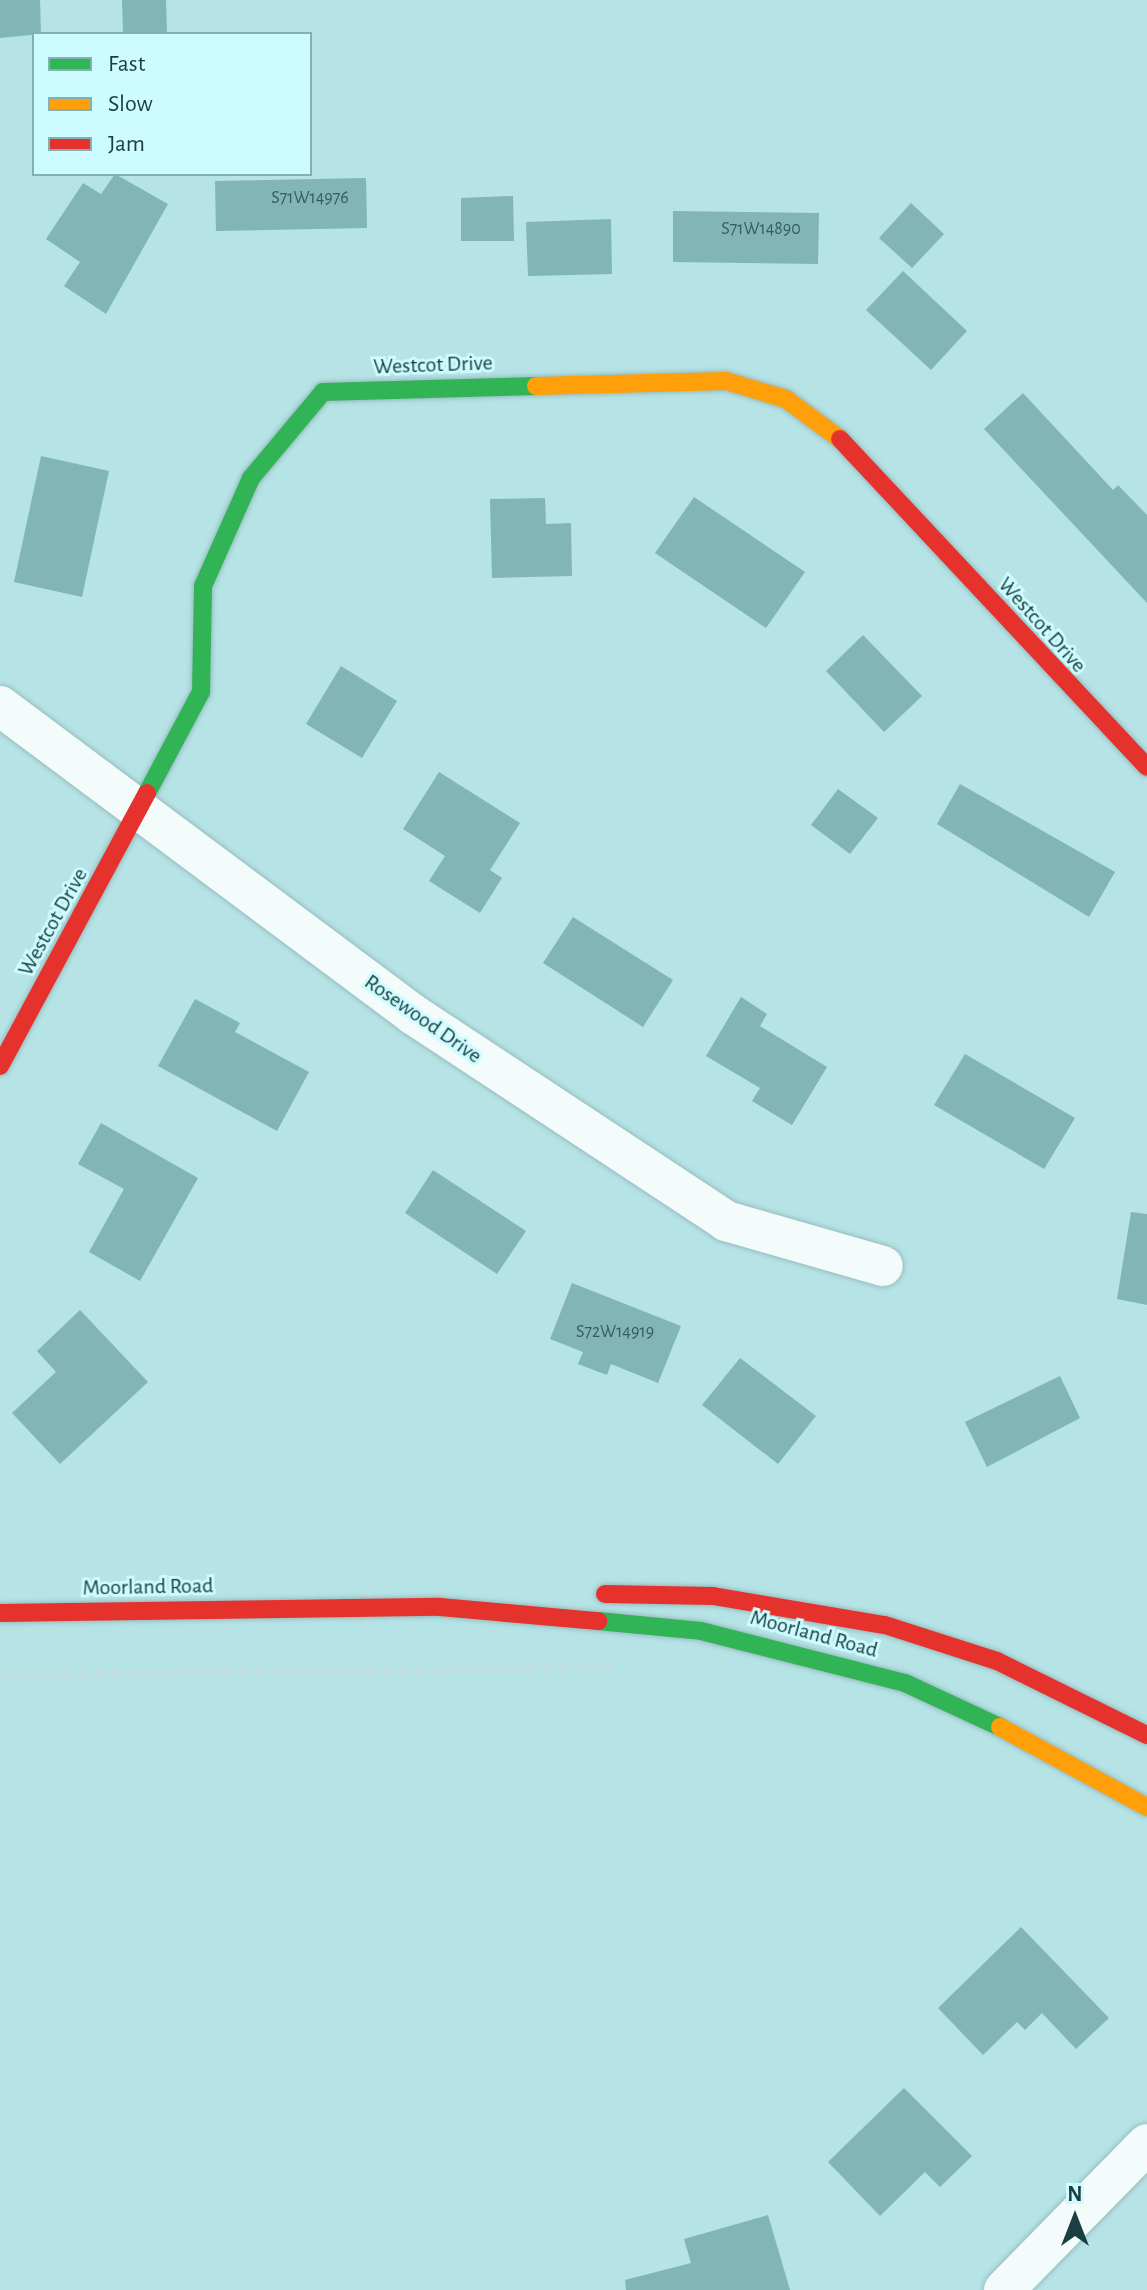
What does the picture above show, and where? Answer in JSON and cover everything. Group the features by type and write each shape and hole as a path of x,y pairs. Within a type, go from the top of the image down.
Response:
{"street":[{"name":"Westcot Drive","path":"0,1066 142,812 201,692 203,586 251,478 323,392 726,381 786,399 831,429 1147,767"},
{"name":"Rosewood Drive","path":"0,706 414,1015 726,1221 883,1266"},
{"name":"Moorland Road","path":"589,1594 713,1596 885,1625 997,1661 1147,1735"},
{"name":"Moorland Road","path":"440,1607 544,1595"},
{"name":"Moorland Road","path":"0,1613 440,1607 615,1620 780,1646 978,1713 1147,1807"},
{"path":"780,1646 906,1670 987,1697"},
{"path":"1004,2290 1147,2144"}],"path":[{"path":"0,1675 634,1666"}],"building":[{"path":"0,0 40,0 41,32 0,38"},
{"path":"122,0 166,0 167,32 123,32"},
{"path":"114,176 119,176 168,204 106,314 64,286 80,262 46,239 83,183 101,194"},
{"path":"366,178 367,228 216,231 215,181"},
{"path":"513,196 514,241 461,241 461,198"},
{"path":"911,203 944,234 912,268 879,238"},
{"path":"673,211 819,213 818,264 673,262"},
{"path":"611,219 612,274 528,276 526,222"},
{"path":"903,271 967,331 931,370 866,310"},
{"path":"1023,393 1113,490 1118,485 1147,515 1147,603 984,429"},
{"path":"41,456 109,471 82,597 14,582"},
{"path":"694,497 805,572 766,628 655,553"},
{"path":"545,498 546,524 571,523 572,576 492,578 490,499"},
{"path":"863,635 922,696 884,732 826,671"},
{"path":"341,666 397,701 362,758 306,724"},
{"path":"439,772 520,823 490,870 502,878 480,913 429,881 445,856 403,829"},
{"path":"960,784 1115,872 1089,917 937,824"},
{"path":"838,789 878,818 850,854 811,825"},
{"path":"573,917 673,980 643,1027 543,963"},
{"path":"741,997 767,1014 760,1026 827,1067 792,1125 752,1101 760,1088 706,1056"},
{"path":"195,999 240,1023 235,1032 309,1072 277,1131 158,1066"},
{"path":"965,1054 1075,1118 1044,1169 934,1105"},
{"path":"101,1123 198,1178 140,1281 89,1252 124,1189 78,1164"},
{"path":"433,1170 526,1231 497,1274 405,1213"},
{"path":"1131,1212 1147,1214 1147,1305 1117,1299"},
{"path":"572,1283 681,1326 658,1383 611,1364 607,1375 578,1364 583,1352 550,1339"},
{"path":"80,1310 148,1382 60,1464 12,1413 56,1372 37,1351"},
{"path":"740,1358 816,1416 778,1464 702,1405"},
{"path":"1060,1376 1080,1418 987,1467 965,1422"},
{"path":"1021,1927 1109,2018 1076,2049 1042,2013 1025,2030 1017,2022 983,2055 938,2008"},
{"path":"904,2088 972,2156 940,2187 925,2172 880,2216 828,2162"},
{"path":"768,2215 790,2290 626,2290 625,2280 691,2263 684,2239"}],"traffic: fast":[{"path":"147,793 201,692 203,586 251,478 323,392 536,386"},
{"path":"598,1621 701,1631 905,1683 1000,1727"}],"traffic: slow":[{"path":"536,386 726,381 786,399 840,439"},
{"path":"1000,1727 1147,1807"}],"traffic: jam":[{"path":"840,439 1147,767"},
{"path":"0,1066 147,793"},
{"path":"605,1594 713,1596 885,1625 997,1661 1147,1735"},
{"path":"0,1613 440,1607 598,1621"}]}
